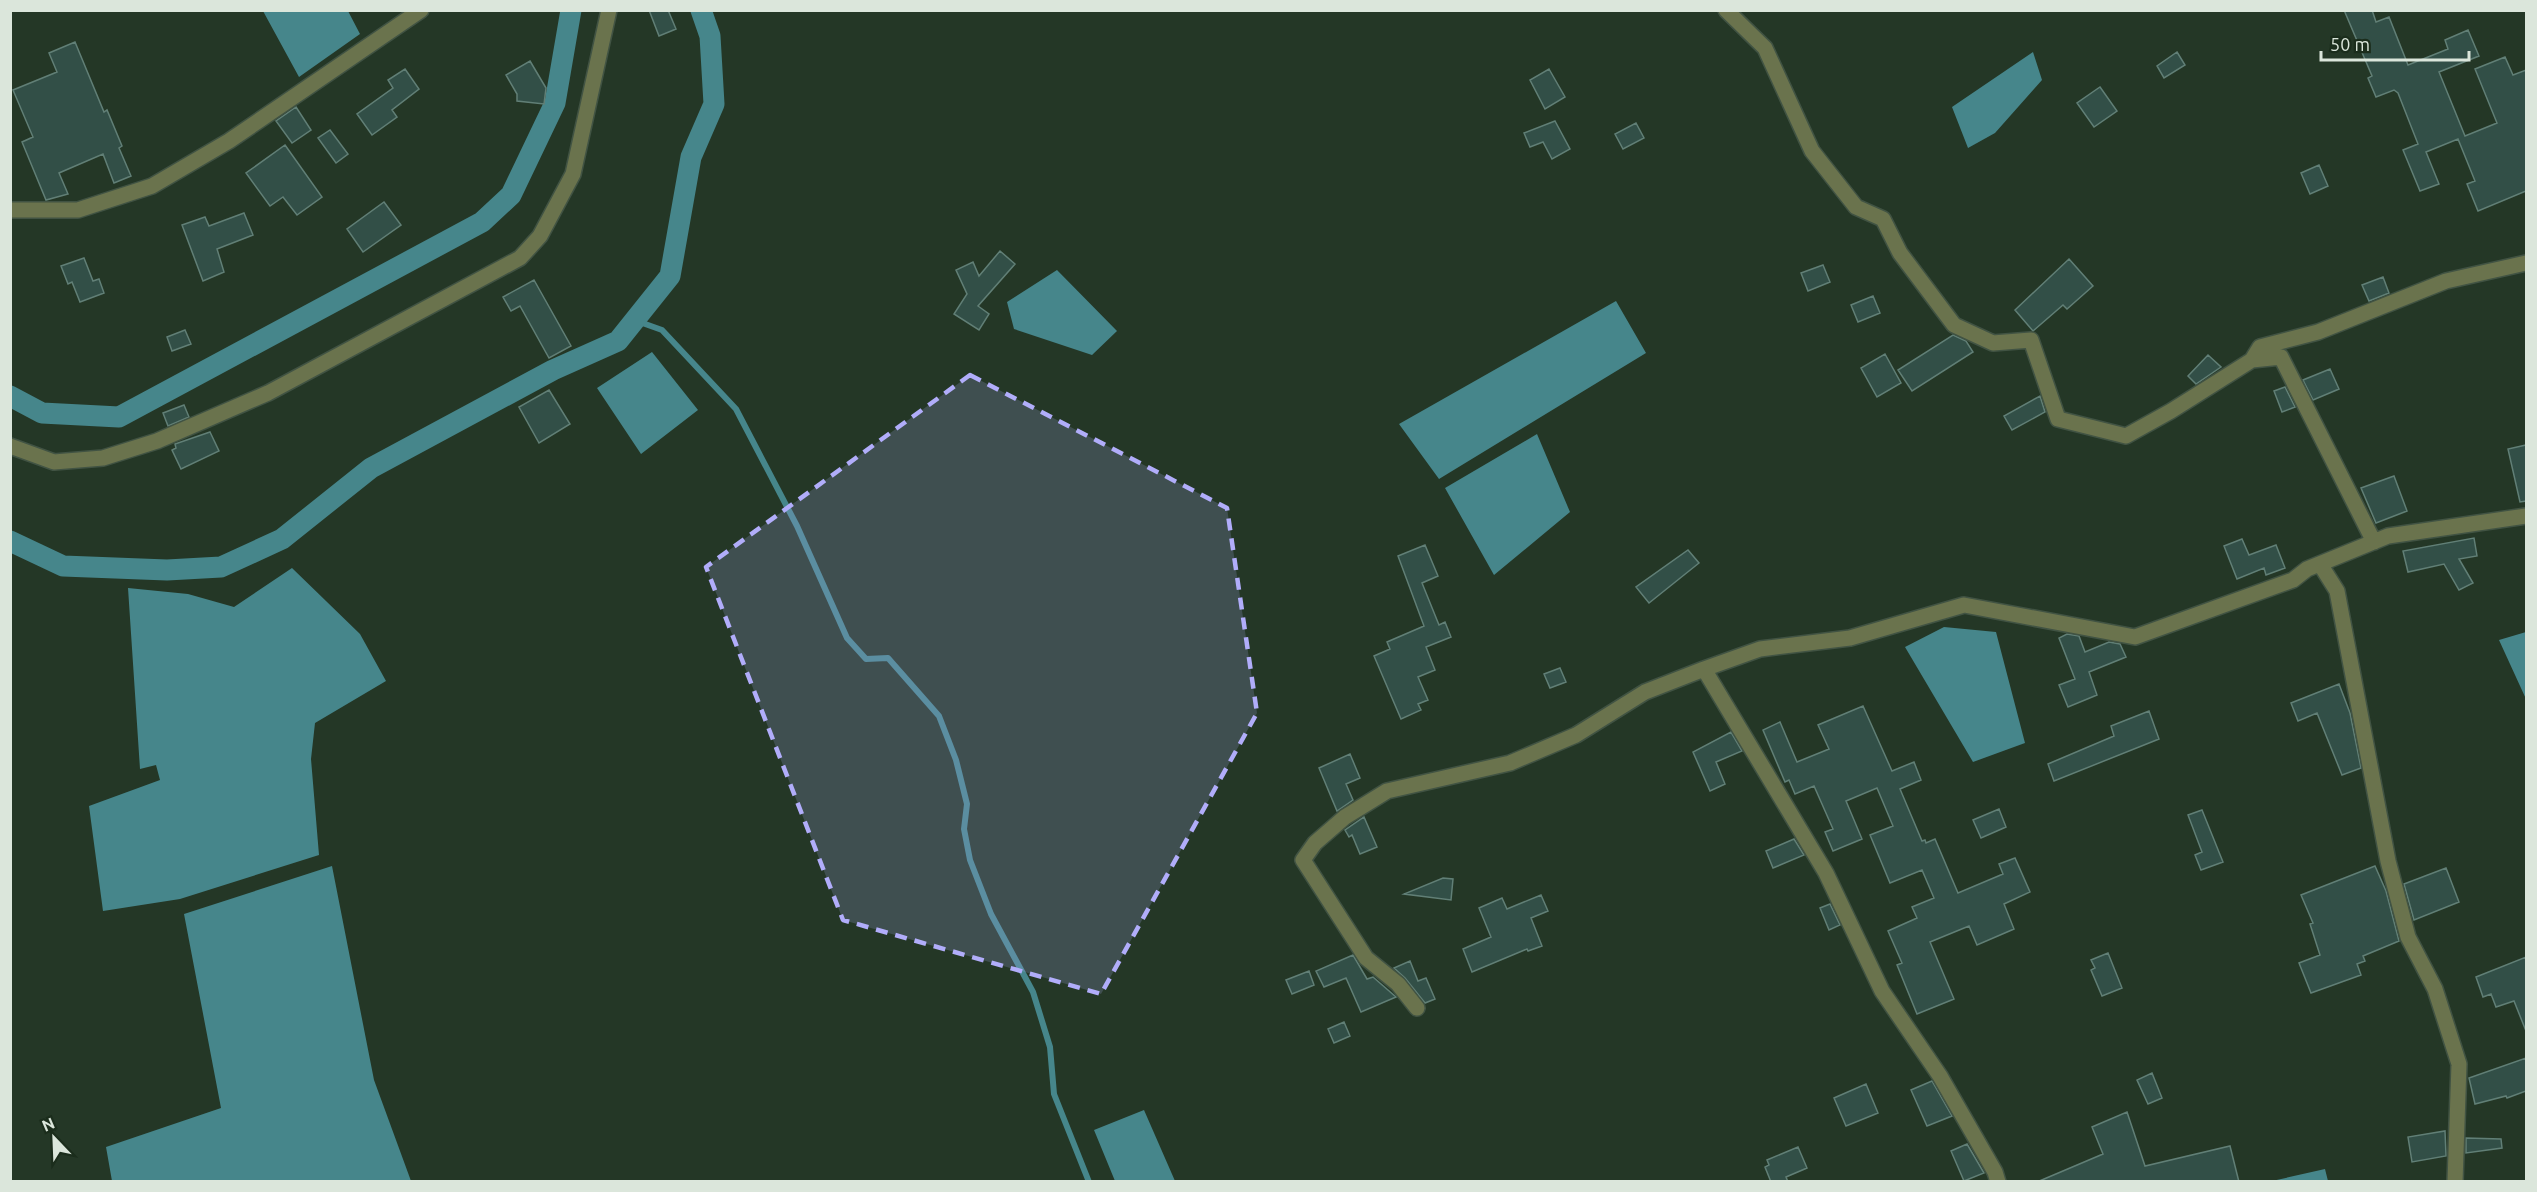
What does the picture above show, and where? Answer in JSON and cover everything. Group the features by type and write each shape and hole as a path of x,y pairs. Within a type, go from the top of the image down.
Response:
{"street":[{"path":"10,210 78,210 152,186 230,141 421,10"},
{"path":"10,446 54,462 103,458 157,441 268,393 520,258 540,236 573,174 609,10"},
{"path":"1726,10 1765,48 1812,151 1856,207 1883,219 1900,253 1954,325 1993,343 2031,340 2058,419 2126,436 2171,411 2252,360 2280,357 2374,542"},
{"path":"2252,360 2260,347 2318,332 2446,281 2526,263"},
{"path":"1417,1008 1398,984 1366,958 1303,860 1315,843 1346,816 1387,790 1510,763 1576,735 1645,692 1760,649 1850,638 1964,605 2135,637 2294,580 2307,568 2388,536 2526,516"},
{"path":"2320,564 2337,591 2388,861 2408,937 2435,989 2459,1064 2455,1182"},
{"path":"1704,669 1826,873 1882,991 1940,1076 1995,1172 1998,1182"}],"highlighted area":[{"path":"970,375 1227,508 1257,713 1101,994 843,920 706,567"}],"water":[{"path":"263,11 348,11 360,34 299,77"},
{"path":"2033,52 2042,80 1995,133 1968,148 1952,107"},
{"path":"1057,270 1117,331 1092,355 1014,329 1007,302"},
{"path":"1616,301 1646,353 1439,479 1399,424"},
{"path":"652,352 698,410 641,454 597,388"},
{"path":"1537,434 1570,512 1494,575 1445,488"},
{"path":"292,568 360,634 386,681 315,723 311,759 319,855 180,899 103,911 89,806 160,780 156,765 140,769 128,588 188,594 234,607"},
{"path":"1944,627 1996,632 2025,743 1973,762 1905,647"},
{"path":"2526,632 2526,699 2499,640"},
{"path":"332,866 374,1080 411,1181 112,1181 106,1147 221,1108 184,914"},
{"path":"1144,1110 1175,1181 1115,1181 1094,1130"},
{"path":"2325,1169 2328,1181 2272,1181"}],"building":[{"path":"649,10 668,10 676,29 659,36"},
{"path":"2344,10 2372,10 2376,22 2389,17 2408,65 2448,49 2445,40 2468,30 2479,56 2439,72 2465,136 2497,123 2475,69 2505,57 2513,75 2526,70 2526,191 2478,211 2467,184 2475,181 2458,139 2426,152 2439,184 2420,191 2403,150 2418,144 2398,93 2394,90 2376,97 2368,78 2372,76"},
{"path":"75,42 104,112 107,110 131,176 114,183 103,154 59,173 68,194 46,200 22,142 33,137 13,90 57,72 49,53"},
{"path":"2177,52 2185,65 2164,78 2157,66"},
{"path":"530,61 546,88 544,104 517,101 517,94 506,75"},
{"path":"405,69 419,89 392,110 397,117 372,135 357,114 393,88 388,80"},
{"path":"1549,69 1565,97 1545,109 1530,80"},
{"path":"2100,87 2117,111 2094,127 2077,103"},
{"path":"296,107 311,130 292,143 276,121"},
{"path":"1555,121 1570,149 1552,159 1543,142 1530,147 1524,133"},
{"path":"1636,123 1644,138 1623,149 1615,134"},
{"path":"330,130 348,154 336,163 318,138"},
{"path":"285,145 322,197 297,215 283,197 270,206 246,173"},
{"path":"2319,165 2328,186 2310,194 2301,173"},
{"path":"384,202 401,225 363,252 347,229"},
{"path":"244,213 253,235 217,249 224,272 203,281 182,225 205,217 209,226"},
{"path":"1000,251 1015,264 978,306 989,314 979,330 954,314 967,294 956,270 973,262 979,276"},
{"path":"84,258 93,281 99,279 104,293 80,302 72,282 68,284 61,266"},
{"path":"2069,259 2093,286 2067,309 2063,305 2033,331 2015,310"},
{"path":"1823,265 1830,282 1808,291 1801,273"},
{"path":"2383,277 2389,293 2369,301 2362,285"},
{"path":"534,280 571,346 549,358 520,306 511,311 503,297"},
{"path":"1873,296 1880,313 1858,322 1851,305"},
{"path":"185,330 191,344 172,351 167,337"},
{"path":"1953,335 1966,341 1973,352 1912,391 1898,370"},
{"path":"1885,354 1901,383 1877,397 1861,368"},
{"path":"2208,355 2221,367 2196,384 2188,376"},
{"path":"2330,369 2339,389 2313,400 2303,380"},
{"path":"2285,387 2295,407 2282,412 2274,391"},
{"path":"549,390 570,424 539,443 519,407"},
{"path":"2040,396 2045,412 2012,430 2004,416"},
{"path":"184,405 189,417 168,426 163,413"},
{"path":"210,432 219,451 181,469 172,450 176,448 175,444"},
{"path":"2526,445 2526,501 2520,502 2508,449"},
{"path":"2394,476 2407,511 2376,523 2361,488"},
{"path":"2474,538 2477,556 2459,559 2473,583 2459,590 2444,564 2408,572 2403,551"},
{"path":"2242,539 2249,555 2276,545 2285,568 2266,575 2264,568 2237,579 2224,546"},
{"path":"1425,545 1438,576 1422,583 1439,625 1445,622 1451,637 1426,647 1435,670 1418,677 1428,700 1418,704 1421,710 1401,719 1374,656 1390,649 1387,642 1424,626 1398,556"},
{"path":"1688,550 1699,563 1649,603 1636,587"},
{"path":"2067,634 2079,636 2085,652 2109,642 2120,644 2126,657 2089,672 2097,695 2068,707 2059,685 2075,679 2059,638"},
{"path":"1560,668 1566,682 1550,688 1544,674"},
{"path":"2339,684 2350,713 2361,768 2342,775 2317,713 2298,721 2291,703"},
{"path":"1863,706 1892,771 1914,762 1921,780 1900,789 1922,841 1925,840 1926,843 1935,839 1958,893 2003,874 1999,864 2015,858 2030,892 2004,904 2014,929 1977,945 1969,926 1930,942 1954,999 1917,1014 1897,965 1902,963 1888,931 1917,918 1912,907 1934,898 1922,870 1890,883 1870,835 1893,826 1877,788 1846,801 1862,839 1833,851 1825,832 1833,829 1814,786 1795,794 1789,780 1785,782 1763,730 1780,722 1797,762 1829,749 1818,725"},
{"path":"2149,711 2159,739 2054,781 2048,764 2114,736 2111,726"},
{"path":"1731,732 1742,751 1716,762 1725,784 1710,791 1693,752"},
{"path":"1350,754 1360,778 1346,784 1353,800 1337,811 1319,768"},
{"path":"1999,809 2006,827 1981,838 1973,820"},
{"path":"2202,810 2223,862 2201,870 2195,855 2202,852 2188,815"},
{"path":"1364,817 1377,847 1360,854 1352,835 1349,837 1345,830"},
{"path":"1794,839 1804,855 1773,868 1766,851"},
{"path":"2375,866 2386,891 2399,941 2363,956 2365,961 2357,964 2361,975 2311,993 2299,963 2320,955 2310,924 2313,923 2301,895"},
{"path":"2446,868 2459,902 2414,920 2404,884"},
{"path":"1443,878 1453,879 1451,900 1404,894"},
{"path":"1541,895 1548,911 1531,918 1542,946 1528,951 1527,949 1472,972 1463,949 1491,937 1479,908 1502,898 1507,909"},
{"path":"1830,904 1840,925 1829,930 1820,908"},
{"path":"2108,953 2122,988 2102,996 2091,970 2095,968 2091,960"},
{"path":"1353,955 1367,979 1373,977 1396,997 1361,1012 1346,978 1324,987 1316,971"},
{"path":"2526,957 2526,1031 2514,1001 2496,1007 2491,994 2483,997 2476,977"},
{"path":"1410,961 1418,981 1426,978 1435,999 1425,1003 1394,968"},
{"path":"1309,971 1314,985 1292,994 1286,980"},
{"path":"1344,1022 1350,1036 1334,1043 1328,1029"},
{"path":"2526,1058 2526,1091 2507,1098 2506,1096 2475,1104 2469,1078"},
{"path":"2152,1073 2162,1098 2148,1104 2137,1080"},
{"path":"1932,1081 1952,1116 1927,1126 1911,1090"},
{"path":"1866,1084 1878,1113 1846,1126 1834,1098"},
{"path":"2127,1112 2145,1166 2230,1146 2239,1182 2037,1182 2103,1154 2092,1127"},
{"path":"2445,1131 2446,1156 2412,1162 2408,1137"},
{"path":"2466,1138 2501,1139 2502,1148 2466,1153"},
{"path":"1967,1144 1984,1173 1964,1181 1951,1151"},
{"path":"1798,1147 1807,1168 1786,1177 1788,1182 1771,1182 1765,1167 1769,1165 1767,1160"}],"waterway":[{"path":"10,396 42,413 119,417 482,222 511,195 555,103 571,10"},
{"path":"10,541 63,566 167,570 221,567 282,539 371,468 553,370 618,341 670,276 691,157 714,104 710,36 701,10"},
{"path":"634,320 662,330 736,409 797,526 847,638 866,659 888,658 939,716 956,760 967,804 964,829 970,860 991,914 1033,992 1050,1047 1054,1094 1089,1182"}]}
